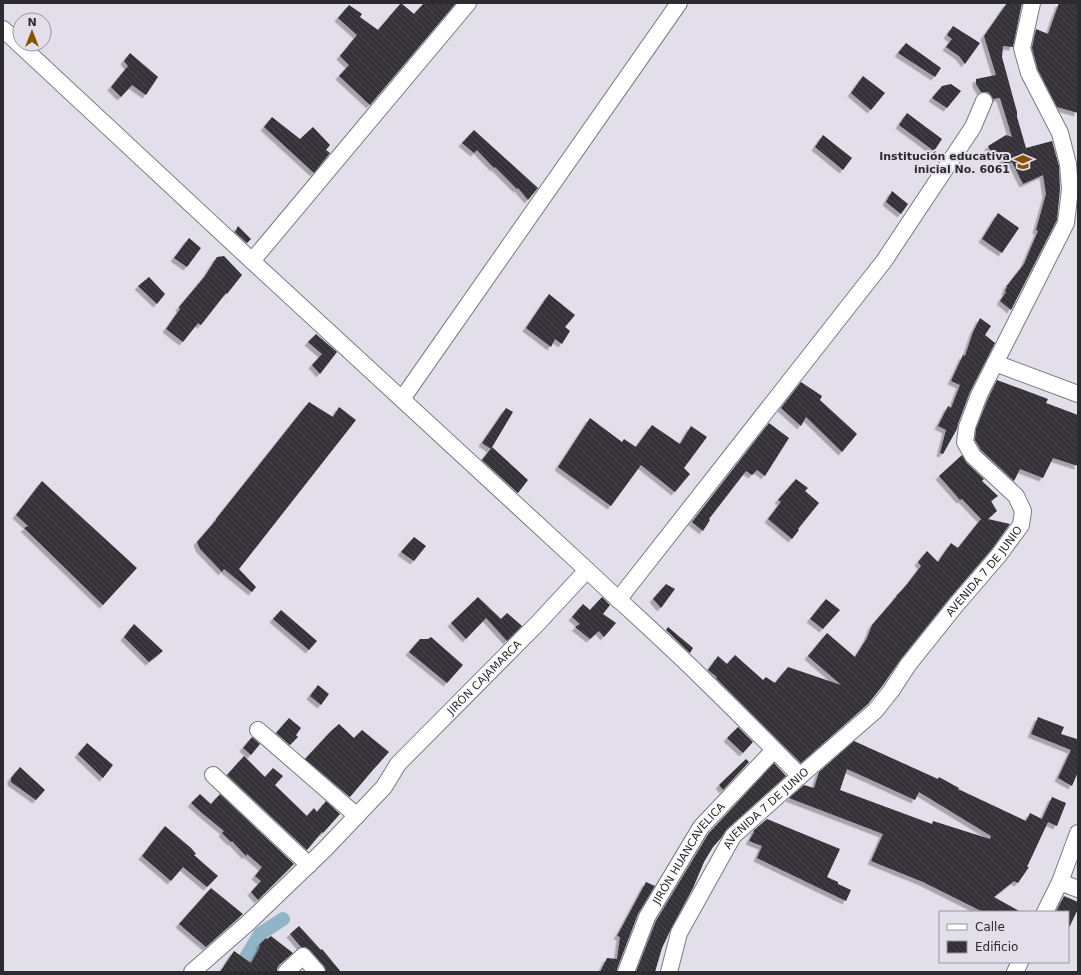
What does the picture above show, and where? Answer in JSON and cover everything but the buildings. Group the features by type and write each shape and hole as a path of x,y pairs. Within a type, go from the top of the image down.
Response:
{"street":[{"path":"252,261 468,3"},
{"path":"402,399 679,3"},
{"name":"AVENIDA 7 DE JUNIO","path":"669,972 679,932 733,836 875,711 891,691 908,665 960,600 999,555 1021,525 1023,511 1016,496 973,456 966,442 967,427 976,402 1066,223 1070,189 1068,164 1060,133 1029,73 1022,48 1032,3"},
{"path":"3,29 698,674 800,776"},
{"path":"618,600 884,261 973,127 984,101"},
{"path":"995,363 1078,394"},
{"name":"JIRÓN CAJAMARCA","path":"192,972 248,923 324,850 384,787 398,764 538,623 587,570"},
{"path":"258,730 357,816"},
{"name":"JIRÓN HUANCAVELICA","path":"626,972 647,917 701,827 774,750"},
{"path":"213,775 309,865"},
{"path":"1046,911 1060,882 1078,833"},
{"path":"1060,882 1078,889"},
{"path":"286,972 303,956 317,972"},
{"path":"1015,972 1020,963"}],"waterway":[{"path":"237,972 260,934 283,919"}],"place":[{"name":"Institución educativa inicial No. 6061","path":"1023,162"}]}
